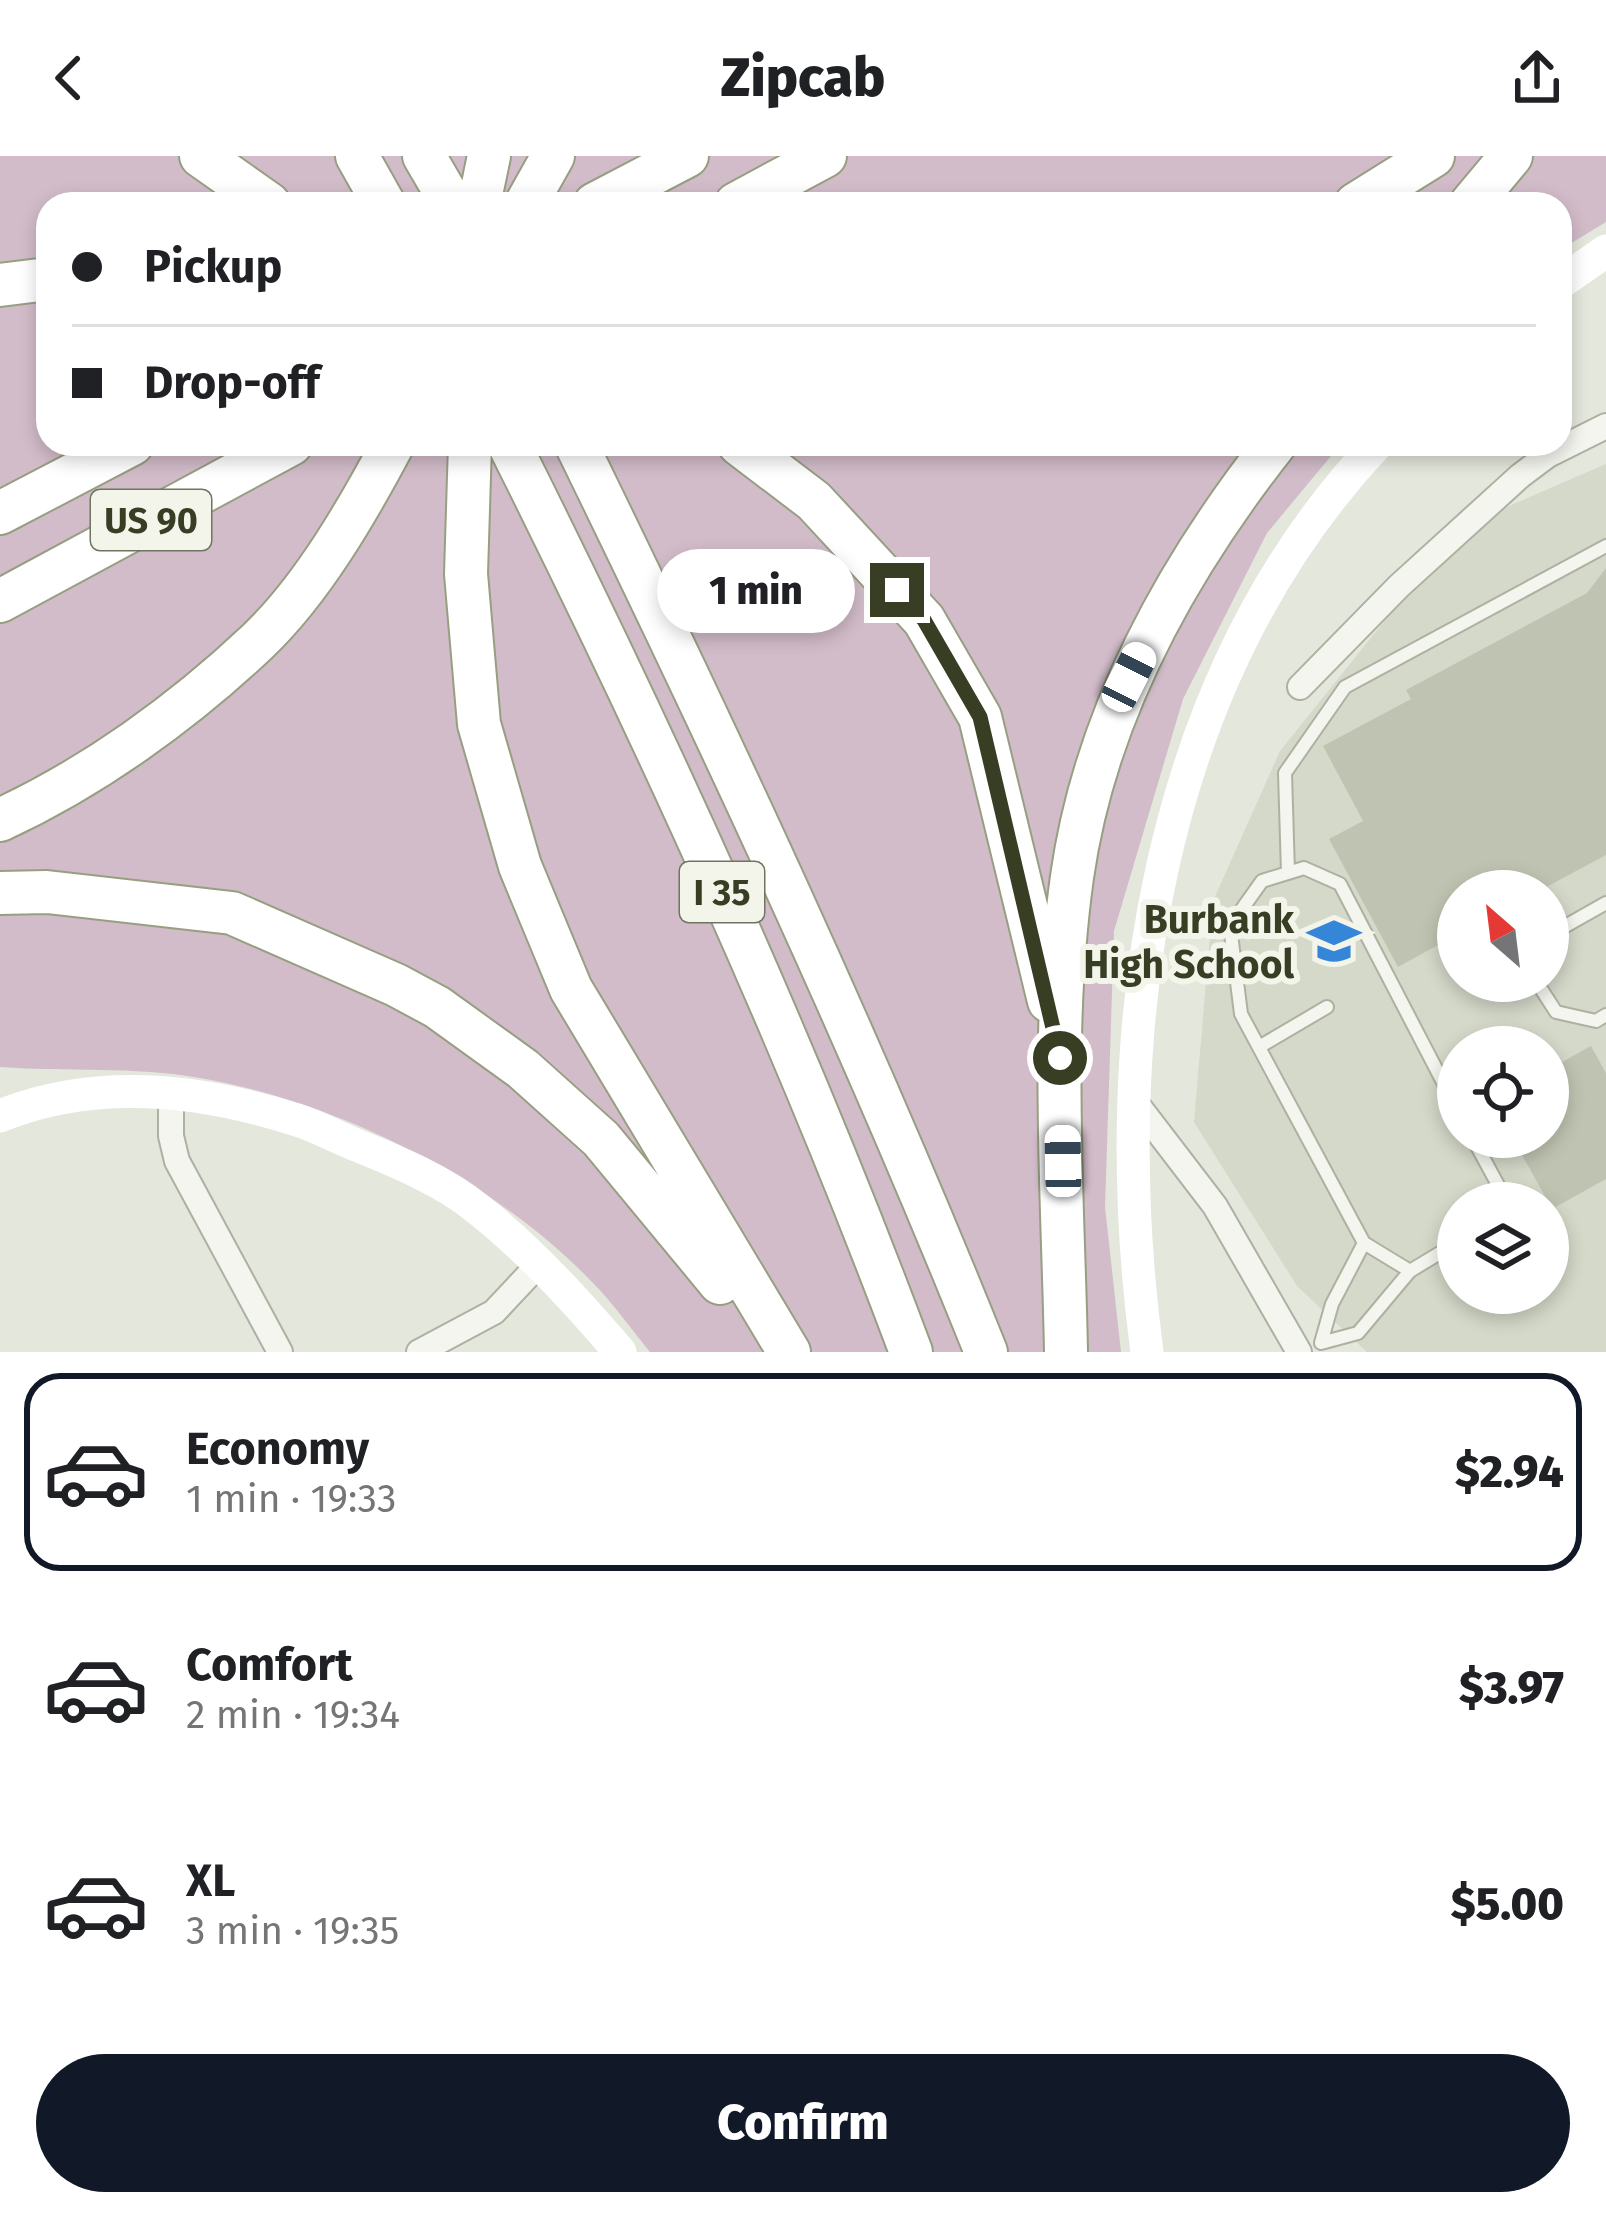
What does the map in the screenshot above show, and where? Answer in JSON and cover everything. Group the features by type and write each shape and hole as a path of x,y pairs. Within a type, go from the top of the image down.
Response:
{"highway":[{"path":"201,156 252,192"},
{"path":"357,156 377,192"},
{"path":"482,192 489,156"},
{"path":"533,192 553,156"},
{"path":"618,192 687,156"},
{"path":"758,192 825,156"},
{"path":"1375,192 1433,156"},
{"path":"1482,192 1511,156"},
{"path":"0,285 36,280"},
{"name":"US 90","path":"0,513 109,456"},
{"name":"US 90","path":"5,598 269,456"},
{"path":"0,820 146,734 260,640 328,555 386,456"},
{"path":"470,456 466,574 479,724 520,866 572,989 789,1352"},
{"name":"I 35","path":"514,456 628,686 729,907 828,1138 911,1352"},
{"name":"I 35","path":"582,456 704,703 838,998 986,1352"},
{"path":"755,456 814,501 924,620 980,717 1059,1043"},
{"path":"1066,1352 1059,1043 1072,874 1108,734 1129,677 1178,581 1267,456"},
{"path":"0,893 47,892 232,913 436,1007 523,1069 601,1139 687,1240 768,1352"}],"main road":[{"path":"1572,275 1606,251"},
{"path":"1147,1352 1136,1240 1133,1099 1150,933 1174,814 1196,746 1275,577 1313,518 1366,456"},
{"path":"0,1116 80,1094 121,1090 210,1098 301,1121 389,1158 475,1206 539,1264 620,1352"}],"street":[{"path":"1572,443 1606,426"},
{"path":"1300,687 1400,586 1547,456"},
{"path":"171,1093 171,1136 177,1161 280,1352"},
{"path":"1133,1099 1215,1206 1300,1349"},
{"path":"419,1352 494,1312 515,1295 539,1264"}],"lane":[{"path":"1288,873 1285,773 1345,687 1606,546"},
{"path":"1410,1271 1364,1243 1240,1014 1230,926 1262,881 1304,868 1340,884 1437,1071"},
{"path":"1569,924 1606,903"},
{"path":"1550,1002 1556,1012 1596,1021 1606,1015"},
{"path":"1258,1047 1327,1007"},
{"path":"1300,1349 1332,1304 1364,1243"},
{"path":"1300,1349 1358,1333 1410,1271 1437,1255"}],"shaded area":[{"path":"0,156 1606,156 1606,222 1572,243 1572,192 36,192 36,456 1331,456 1267,533 1183,699 1114,931 1105,1207 1121,1352 650,1352 592,1282 509,1210 462,1179 359,1126 253,1089 200,1078 0,1067"},
{"name":"Burbank High School","path":"1606,464 1606,1352 1367,1352 1297,1286 1194,1122 1213,901 1280,751 1407,593 1500,510"}],"building":[{"path":"1606,568 1606,855 1569,875 1569,870 1437,870 1437,946 1398,967 1329,839 1363,821 1323,746 1411,699 1406,690 1587,593"},
{"path":"1591,1046 1606,1073 1606,1179 1569,1200 1569,1182 1537,1182 1524,1158 1569,1158 1569,1058"}],"place":[{"name":"Burbank High School","path":"1334,941"}],"route":[{"path":"897,590 924,620 980,717 1060,1058"}]}
